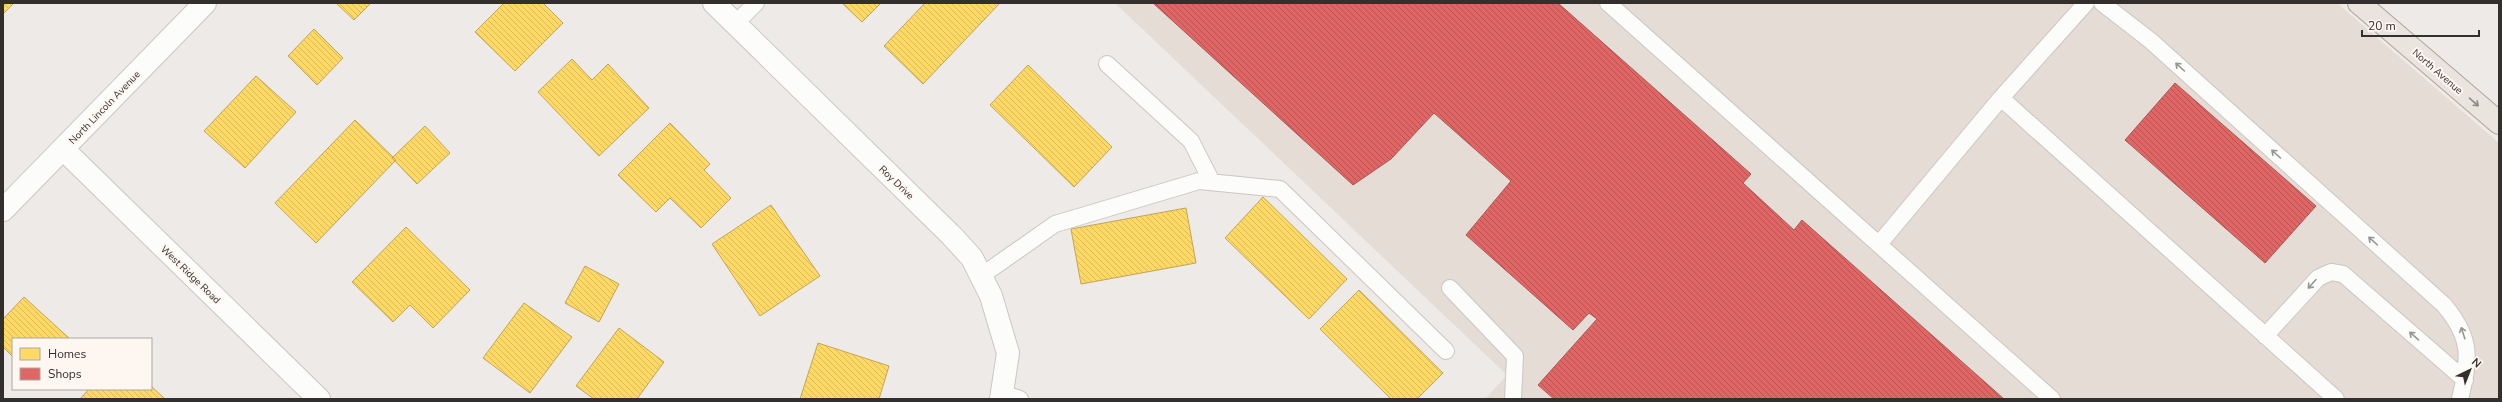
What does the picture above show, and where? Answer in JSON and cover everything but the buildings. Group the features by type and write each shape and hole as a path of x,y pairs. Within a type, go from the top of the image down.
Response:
{"main road":[{"name":"North Avenue","path":"2359,3 2499,123"}],"street":[{"name":"North Lincoln Avenue","path":"3,210 205,3"},
{"name":"Roy Drive","path":"714,3 952,236 972,258 991,296 1008,353 1008,397"},
{"name":"West Ridge Road","path":"63,149 319,399"}],"lane":[{"path":"735,24 756,3"},
{"path":"1608,3 2052,399"},
{"path":"1879,244 2001,98 2086,3"},
{"path":"2102,3 2151,41 2444,305 2459,322 2467,348 2465,380 2460,399"},
{"path":"1107,64 1191,141 1212,182"},
{"path":"2001,98 2336,399"},
{"path":"981,276 1055,224 1199,181 1280,188 1446,351"},
{"path":"2265,336 2318,278 2331,272 2344,274 2465,380"},
{"path":"1450,288 1515,356 1513,399"}],"shaded area":[{"path":"1115,3 2337,3 2499,143 2499,399 1485,399 1507,375"}]}
